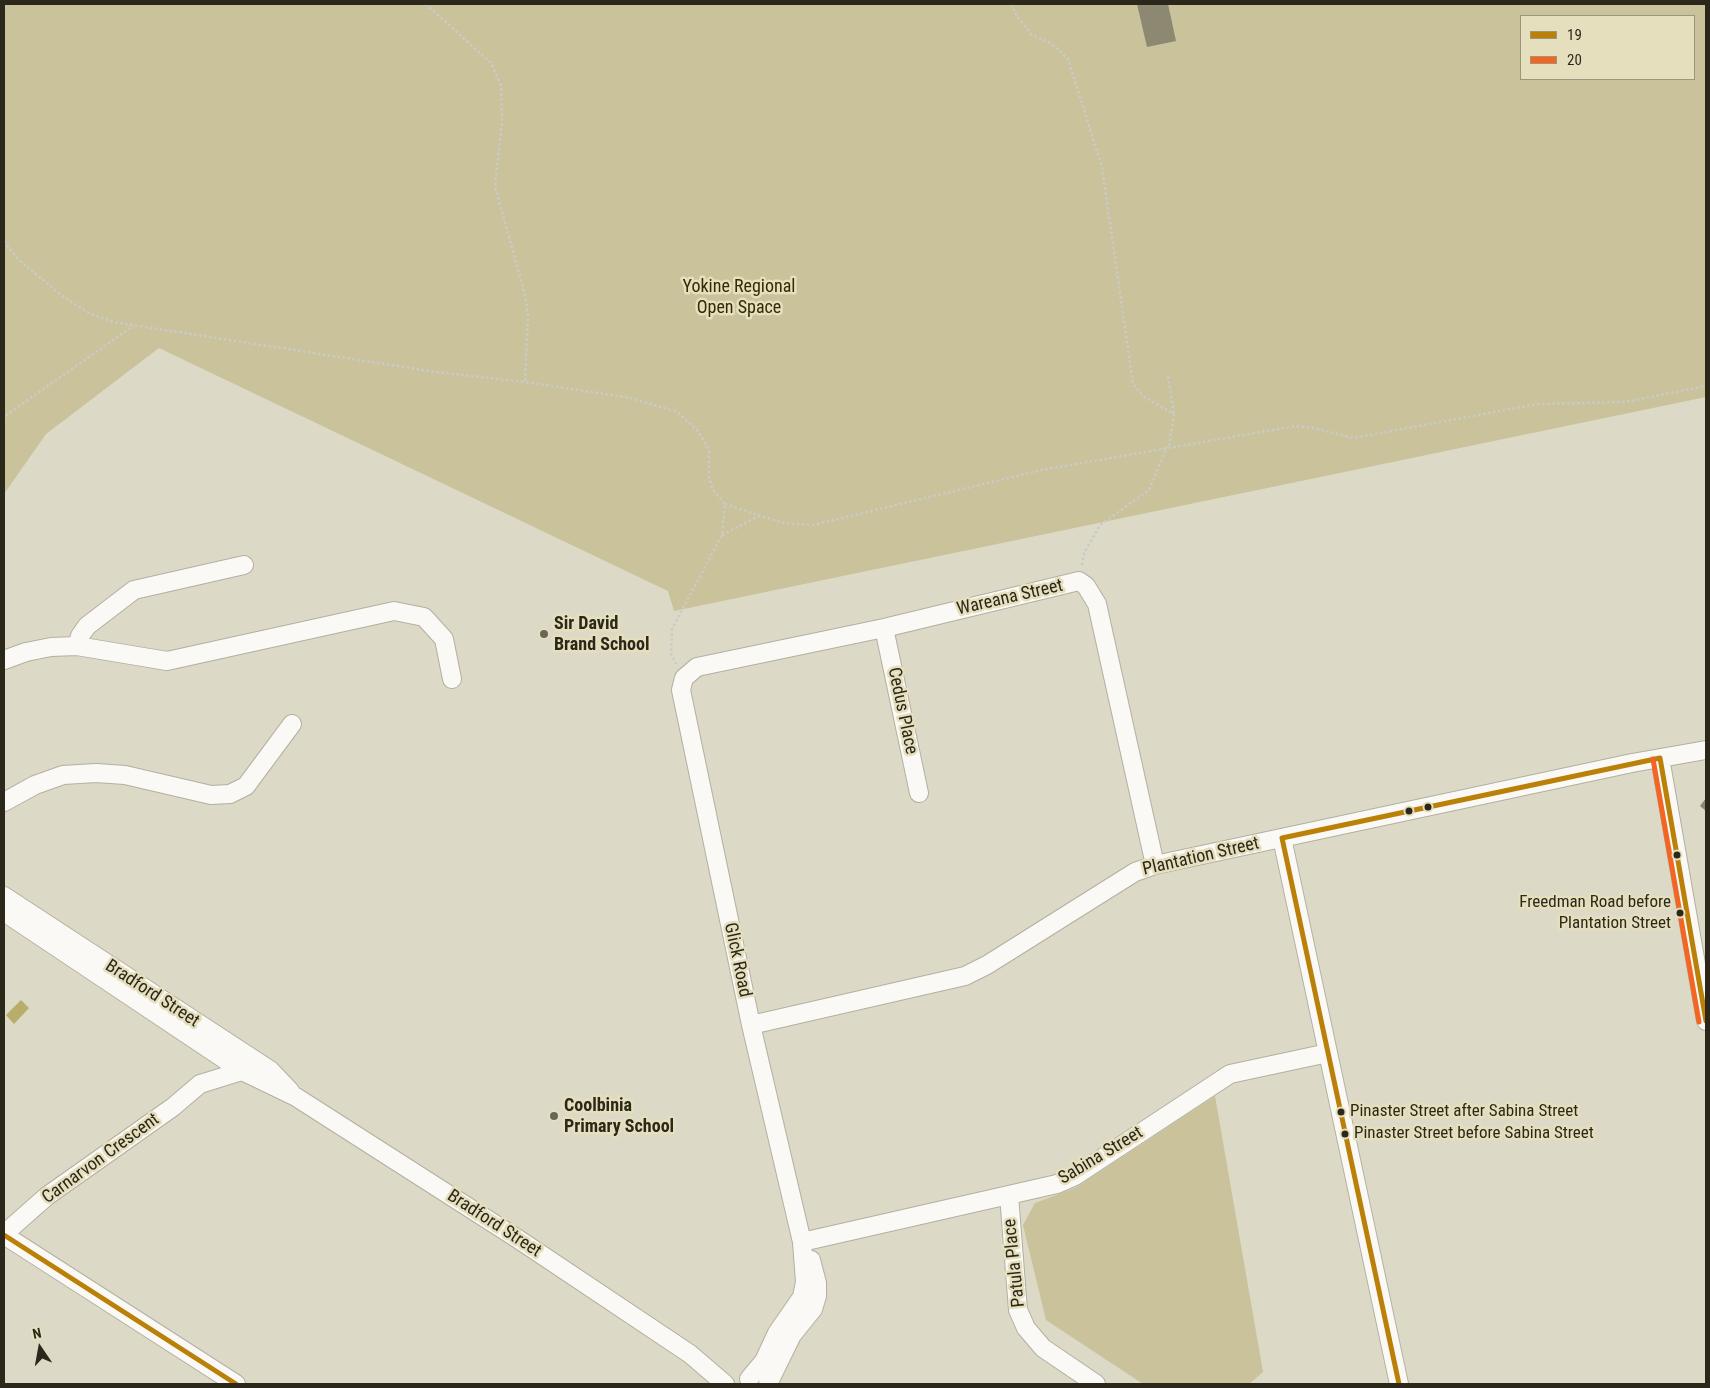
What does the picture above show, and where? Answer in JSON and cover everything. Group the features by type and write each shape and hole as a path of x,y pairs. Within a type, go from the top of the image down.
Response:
{"street":[{"path":"77,646 80,636 87,626 134,590 244,565"},
{"name":"Wareana Street","path":"684,678 698,667 884,628 1079,581 1086,586 1097,604 1154,865"},
{"path":"4,660 26,652 51,647 77,646 167,661 394,611 424,616 444,638 452,679"},
{"name":"Cedus Place","path":"884,628 920,793"},
{"name":"Glick Road","path":"684,678 680,690 751,1025 802,1242 805,1282 802,1297 777,1333 764,1361 747,1382"},
{"path":"4,802 35,785 64,775 96,773 125,776 211,795 230,794 246,786 292,724"},
{"name":"Plantation Street","path":"751,1025 964,976 987,965 1135,872 1154,865 1660,758 1706,750"},
{"path":"1660,758 1706,1021"},
{"path":"1282,838 1399,1384"},
{"name":"Bradford Street","path":"4,896 270,1070 296,1096"},
{"name":"Bradford Street","path":"4,912 242,1071 296,1096 690,1354 747,1382"},
{"name":"Sabina Street","path":"802,1242 1057,1184 1074,1176 1230,1074 1243,1069 1328,1053"},
{"name":"Carnarvon Crescent","path":"4,1235 47,1196 173,1107 200,1084 242,1071"},
{"name":"Patula Place","path":"1009,1195 1018,1310 1026,1328 1043,1348 1096,1384"},
{"path":"4,1235 236,1384"},
{"name":"Glick Road","path":"768,1384 792,1335 813,1309 817,1296 814,1267 802,1242"},
{"name":"Bradford Street","path":"690,1354 725,1384"}],"path":[{"path":"1011,4 1017,16 1031,34 1052,44 1068,59 1102,167 1133,384 1144,397 1174,414"},
{"path":"428,5 491,63 501,86 502,122 495,186 499,208 525,296 528,315 524,382"},
{"path":"4,241 18,259 62,295 89,313 113,322 436,372 524,382 631,398 677,412 698,431 709,450 711,484 713,490 725,504 783,523 813,525 1042,470 1168,446 1295,426 1314,428 1352,438 1538,404 1625,402 1706,386"},
{"path":"4,420 5,416 134,325"},
{"path":"1079,581 1084,553 1100,525 1149,490 1168,446 1174,414 1168,376"},
{"path":"684,678 671,654 672,629 722,535 725,504"},
{"path":"722,535 762,515"}],"green space":[{"name":"Yokine Regional Open Space","path":"4,4 1706,4 1706,397 674,611 668,591 159,348 46,434 4,494"},
{"path":"1215,1096 1263,1372 1249,1384 1143,1384 1046,1320 1023,1225 1035,1203 1075,1188"}],"shaded area":[{"path":"21,1000 29,1008 14,1024 6,1015"}],"building":[{"path":"1137,4 1168,4 1176,41 1147,47"},
{"path":"1706,798 1706,811 1700,806"}],"transit line":[{"name":"19","path":"1660,758 1706,1021"},
{"name":"19","path":"1282,838 1660,758"},
{"name":"20","path":"1653,759 1699,1022"},
{"name":"19","path":"1282,838 1399,1384"},
{"name":"19","path":"4,1235 236,1384"}],"place":[{"name":"Sir David Brand School","path":"544,634"},
{"name":"Freedman Road before Plantation Street","path":"1680,913"},
{"name":"Pinaster Street after Sabina Street","path":"1341,1112"},
{"name":"Coolbinia Primary School","path":"554,1116"},
{"name":"Pinaster Street before Sabina Street","path":"1345,1134"}]}
